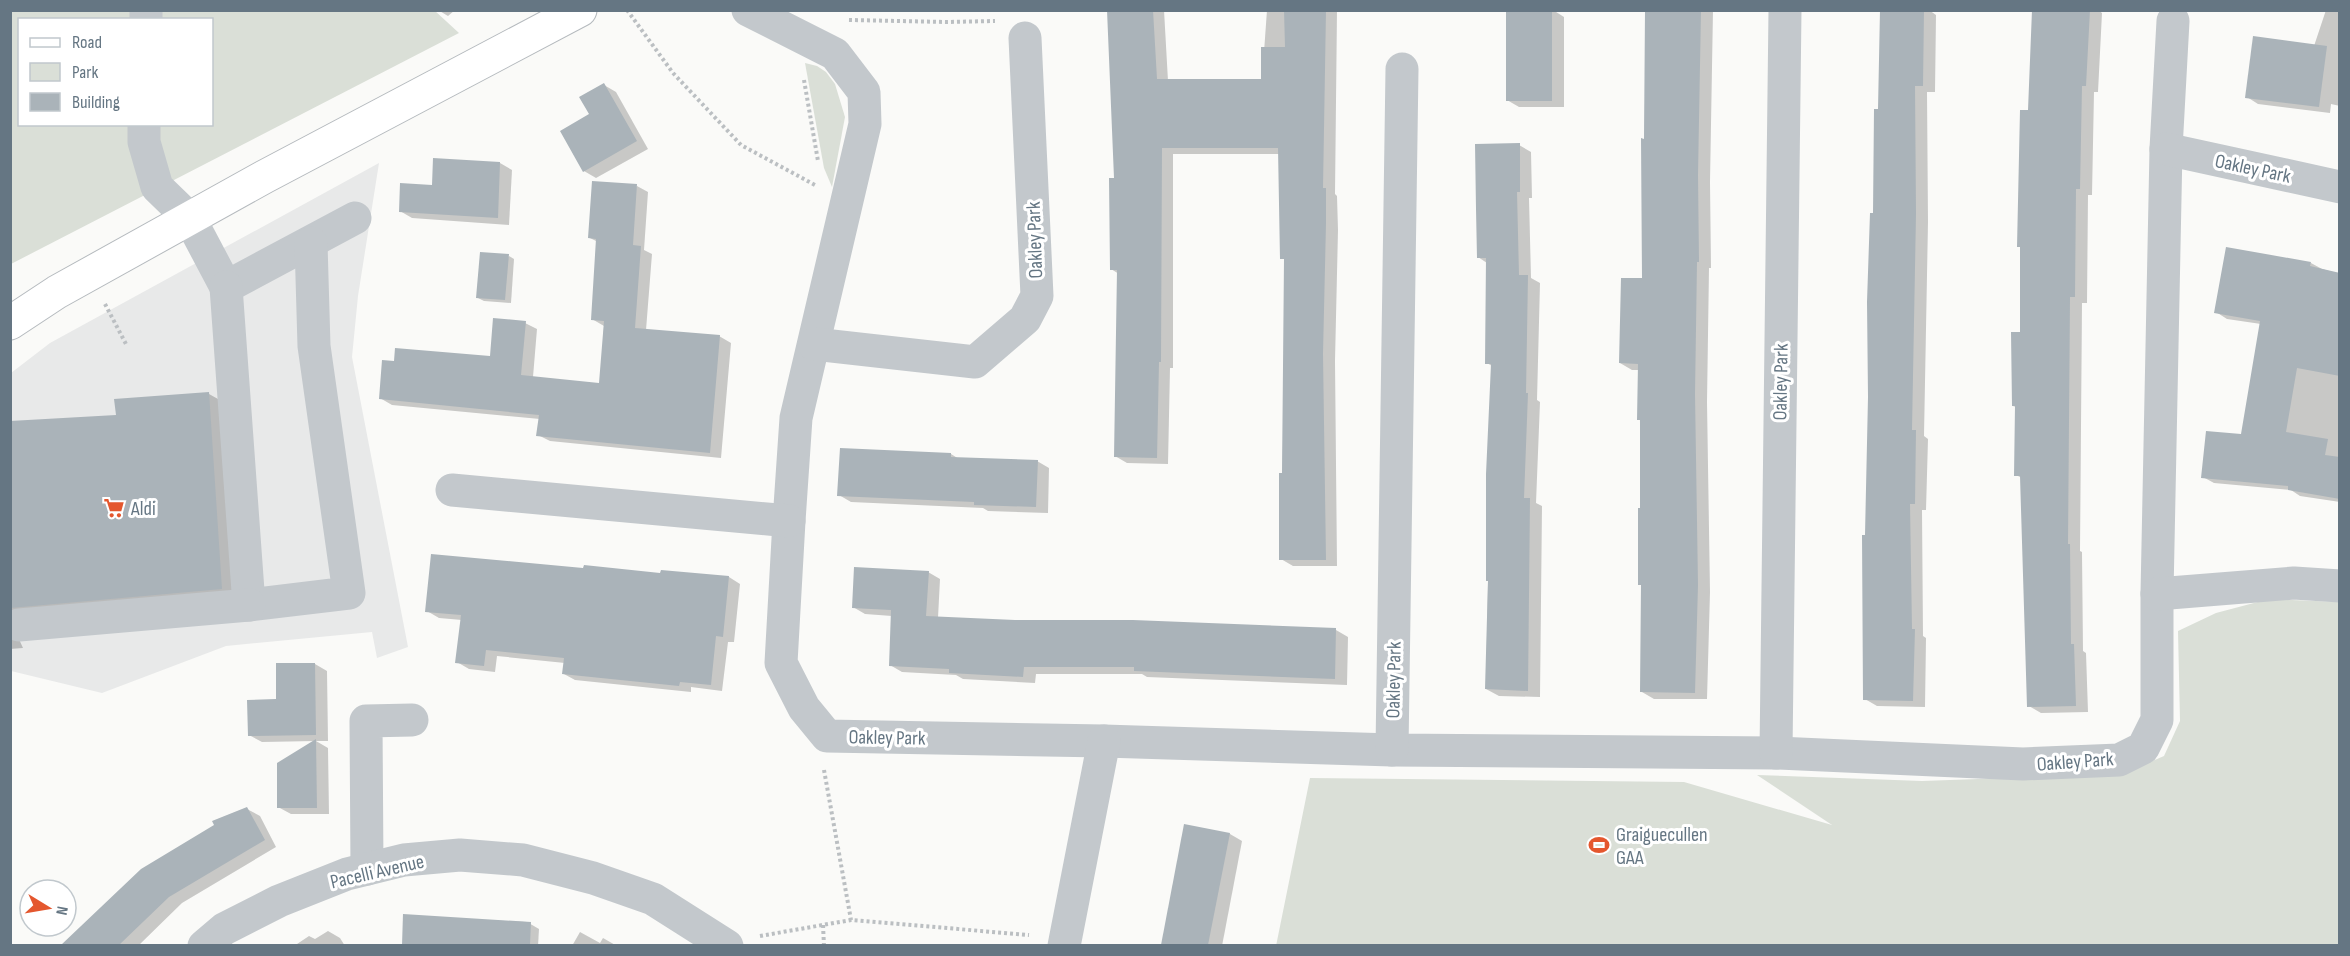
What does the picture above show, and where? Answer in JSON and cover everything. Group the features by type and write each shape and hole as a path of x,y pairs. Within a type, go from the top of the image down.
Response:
{"main road":[{"path":"10,322 57,292 264,177 580,10"}],"street":[{"name":"Oakley Park","path":"748,10 835,54 864,92 865,124 835,195 814,344 796,418 789,521 781,663 804,708 827,736 1104,741 1392,750 1776,753 2022,764 2119,760 2143,748 2157,720 2157,594 2166,149 2173,21"},
{"name":"Oakley Park","path":"1776,753 1785,10"},
{"name":"Oakley Park","path":"814,344 975,362 1025,319 1036,296 1025,39"},
{"name":"Oakley Park","path":"1392,750 1402,69"},
{"path":"144,126 144,142 157,187 190,219 226,287 249,605"},
{"name":"Oakley Park","path":"2166,149 2340,187"},
{"path":"226,287 356,219"},
{"path":"19,625 249,605 349,593 314,346 311,243"},
{"path":"452,490 789,521"},
{"path":"2157,594 2294,583 2340,586"},
{"path":"367,869 366,721 412,720"},
{"path":"1065,942 1104,741"},
{"name":"Pacelli Avenue","path":"204,945 224,930 279,901 347,874 404,860 460,855 523,860 593,878 653,899 726,944"}],"path":[{"path":"627,10 673,73 741,145 835,195"},
{"path":"847,20 946,22 1025,20 1025,39"},
{"path":"797,35 835,195"},
{"path":"88,275 127,346"},
{"path":"827,736 824,770 851,920"},
{"path":"726,944 851,920 1065,942"},
{"path":"823,925 824,945"}],"shaded area":[{"path":"379,163 358,296 352,357 408,647 377,658 372,632 226,646 102,693 11,671 11,373 50,343"}],"green space":[{"path":"434,10 459,33 11,264 11,11"},
{"path":"805,63 817,66 826,72 835,84 845,117 832,187 824,168"},
{"name":"Graiguecullen GAA","path":"2269,599 2339,602 2339,945 1276,946 1310,778 1684,782 1832,825 1757,775 1922,781 2127,772 2164,756 2180,721 2178,631 2216,613"}],"building":[{"path":"1107,10 1153,10 1157,79 1261,79 1261,47 1285,47 1284,10 1326,10 1323,188 1326,188 1326,223 1323,354 1326,560 1279,560 1284,259 1280,259 1278,148 1162,148 1161,362 1159,362 1157,458 1114,457 1117,270 1110,270 1109,178 1114,178"},
{"path":"1506,10 1552,10 1552,101 1506,101"},
{"path":"1645,10 1701,10 1699,262 1697,262 1695,394 1698,585 1695,693 1640,692 1638,364 1619,363 1621,278 1642,278 1641,138 1644,139"},
{"path":"1880,10 1924,10 1923,86 1915,86 1916,214 1912,430 1916,430 1915,504 1910,504 1912,629 1915,629 1913,701 1863,700 1862,535 1865,535 1868,397 1867,302 1870,213 1873,213 1874,109 1878,109"},
{"path":"2032,10 2090,10 2086,86 2082,86 2080,189 2076,189 2075,297 2070,297 2068,544 2070,544 2071,644 2074,644 2076,706 2027,707 2020,476 2014,476 2015,406 2012,406 2011,332 2020,332 2020,247 2017,247 2020,110 2028,110"},
{"path":"2253,36 2327,46 2319,107 2245,98"},
{"path":"604,83 637,141 583,172 560,131 589,114 579,97"},
{"path":"1520,143 1520,192 1517,192 1519,275 1528,275 1526,393 1528,393 1524,498 1530,498 1528,691 1485,689 1488,581 1486,581 1486,474 1491,364 1485,364 1486,258 1477,258 1475,144"},
{"path":"433,158 500,162 498,218 399,212 400,183 432,185"},
{"path":"592,181 637,184 633,245 641,246 635,328 720,335 710,453 536,436 539,415 379,399 382,360 394,361 395,348 490,356 493,318 526,321 521,375 599,383 604,321 591,320 596,239 588,238"},
{"path":"2226,247 2311,262 2310,266 2340,273 2340,376 2297,368 2286,432 2328,439 2325,455 2340,457 2340,499 2288,490 2288,486 2201,478 2206,431 2241,434 2260,321 2214,313"},
{"path":"480,252 509,254 505,300 476,298"},
{"name":"Aldi","path":"209,392 222,589 10,608 10,421 116,415 114,399"},
{"path":"840,448 951,453 951,457 1038,460 1036,507 837,496"},
{"path":"431,554 583,568 584,565 660,573 661,570 729,576 723,637 716,636 711,685 680,682 679,686 562,674 564,658 486,650 484,666 455,663 461,615 425,612"},
{"path":"854,567 929,571 926,616 1015,620 1133,620 1336,628 1335,679 1134,671 1134,667 1024,667 1023,677 949,673 949,669 889,666 891,610 852,608"},
{"path":"276,663 315,663 316,735 248,736 247,700 276,699"},
{"path":"316,739 317,808 277,808 277,763"},
{"path":"247,807 265,840 169,897 119,945 61,945 68,938 78,938 78,929 141,869 214,825 212,821"},
{"path":"1184,824 1230,833 1208,945 1161,945"},
{"path":"403,914 531,922 530,945 402,945"}],"place":[{"name":"Aldi","path":"114,508"},
{"name":"Graiguecullen GAA","path":"1599,845"}]}
